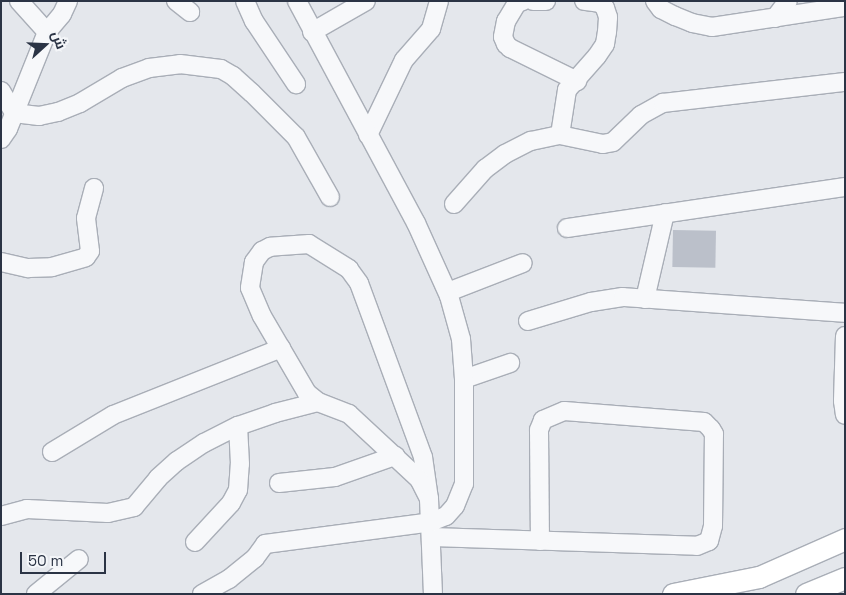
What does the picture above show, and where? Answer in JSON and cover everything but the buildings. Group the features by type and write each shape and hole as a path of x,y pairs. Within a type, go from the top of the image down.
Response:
{"main road":[{"path":"673,594 759,577 845,539"},
{"path":"819,591 845,578"}],"street":[{"path":"19,1 47,32"},
{"path":"1,139 5,135 47,32 62,14 68,1"},
{"path":"176,1 190,12"},
{"path":"245,1 254,21 296,84"},
{"path":"296,1 416,223 448,292 461,339 464,379 464,484 454,506 432,530"},
{"path":"312,32 366,1"},
{"path":"368,135 404,60 431,29 439,1"},
{"path":"523,1 517,4 506,21 503,37 506,44 510,48 577,81"},
{"path":"533,1 546,1"},
{"path":"560,135 567,90 577,81 605,44 608,32 608,17 605,8 601,3 584,1"},
{"path":"655,1 661,9 675,16 692,23 712,27 845,7"},
{"path":"775,18 788,1"},
{"path":"14,113 39,116 58,112 80,103 122,78 149,68 180,64 207,65 221,69 233,76 296,137 330,197"},
{"path":"454,204 484,169 505,154 531,141 560,135 603,144 613,142 641,115 663,103 845,82"},
{"path":"1,91 14,113"},
{"path":"567,228 845,187"},
{"path":"1,262 28,268 52,267 86,257 90,251 86,218 94,188"},
{"path":"645,299 665,214"},
{"path":"429,499 418,479 349,414 318,402 307,393 262,316 250,288 254,262 262,250 270,247 309,244 349,269 359,283 423,457 429,499 432,530 433,594"},
{"path":"448,292 523,263"},
{"path":"528,321 591,302 623,297 845,313"},
{"path":"845,336 843,401 845,415"},
{"path":"52,452 113,415 281,348"},
{"path":"464,379 510,363"},
{"path":"1,516 27,509 108,513 134,507 158,478 177,461 204,443 238,426 275,413 318,402"},
{"path":"202,594 230,579 255,558 265,544 432,530 540,540 697,546 709,541 713,526 714,434 711,429 704,422 564,411 543,420 539,430 540,540"},
{"path":"195,542 231,503 238,490 240,464 238,426"},
{"path":"279,483 335,477 395,456"},
{"path":"36,594 79,559"}]}
